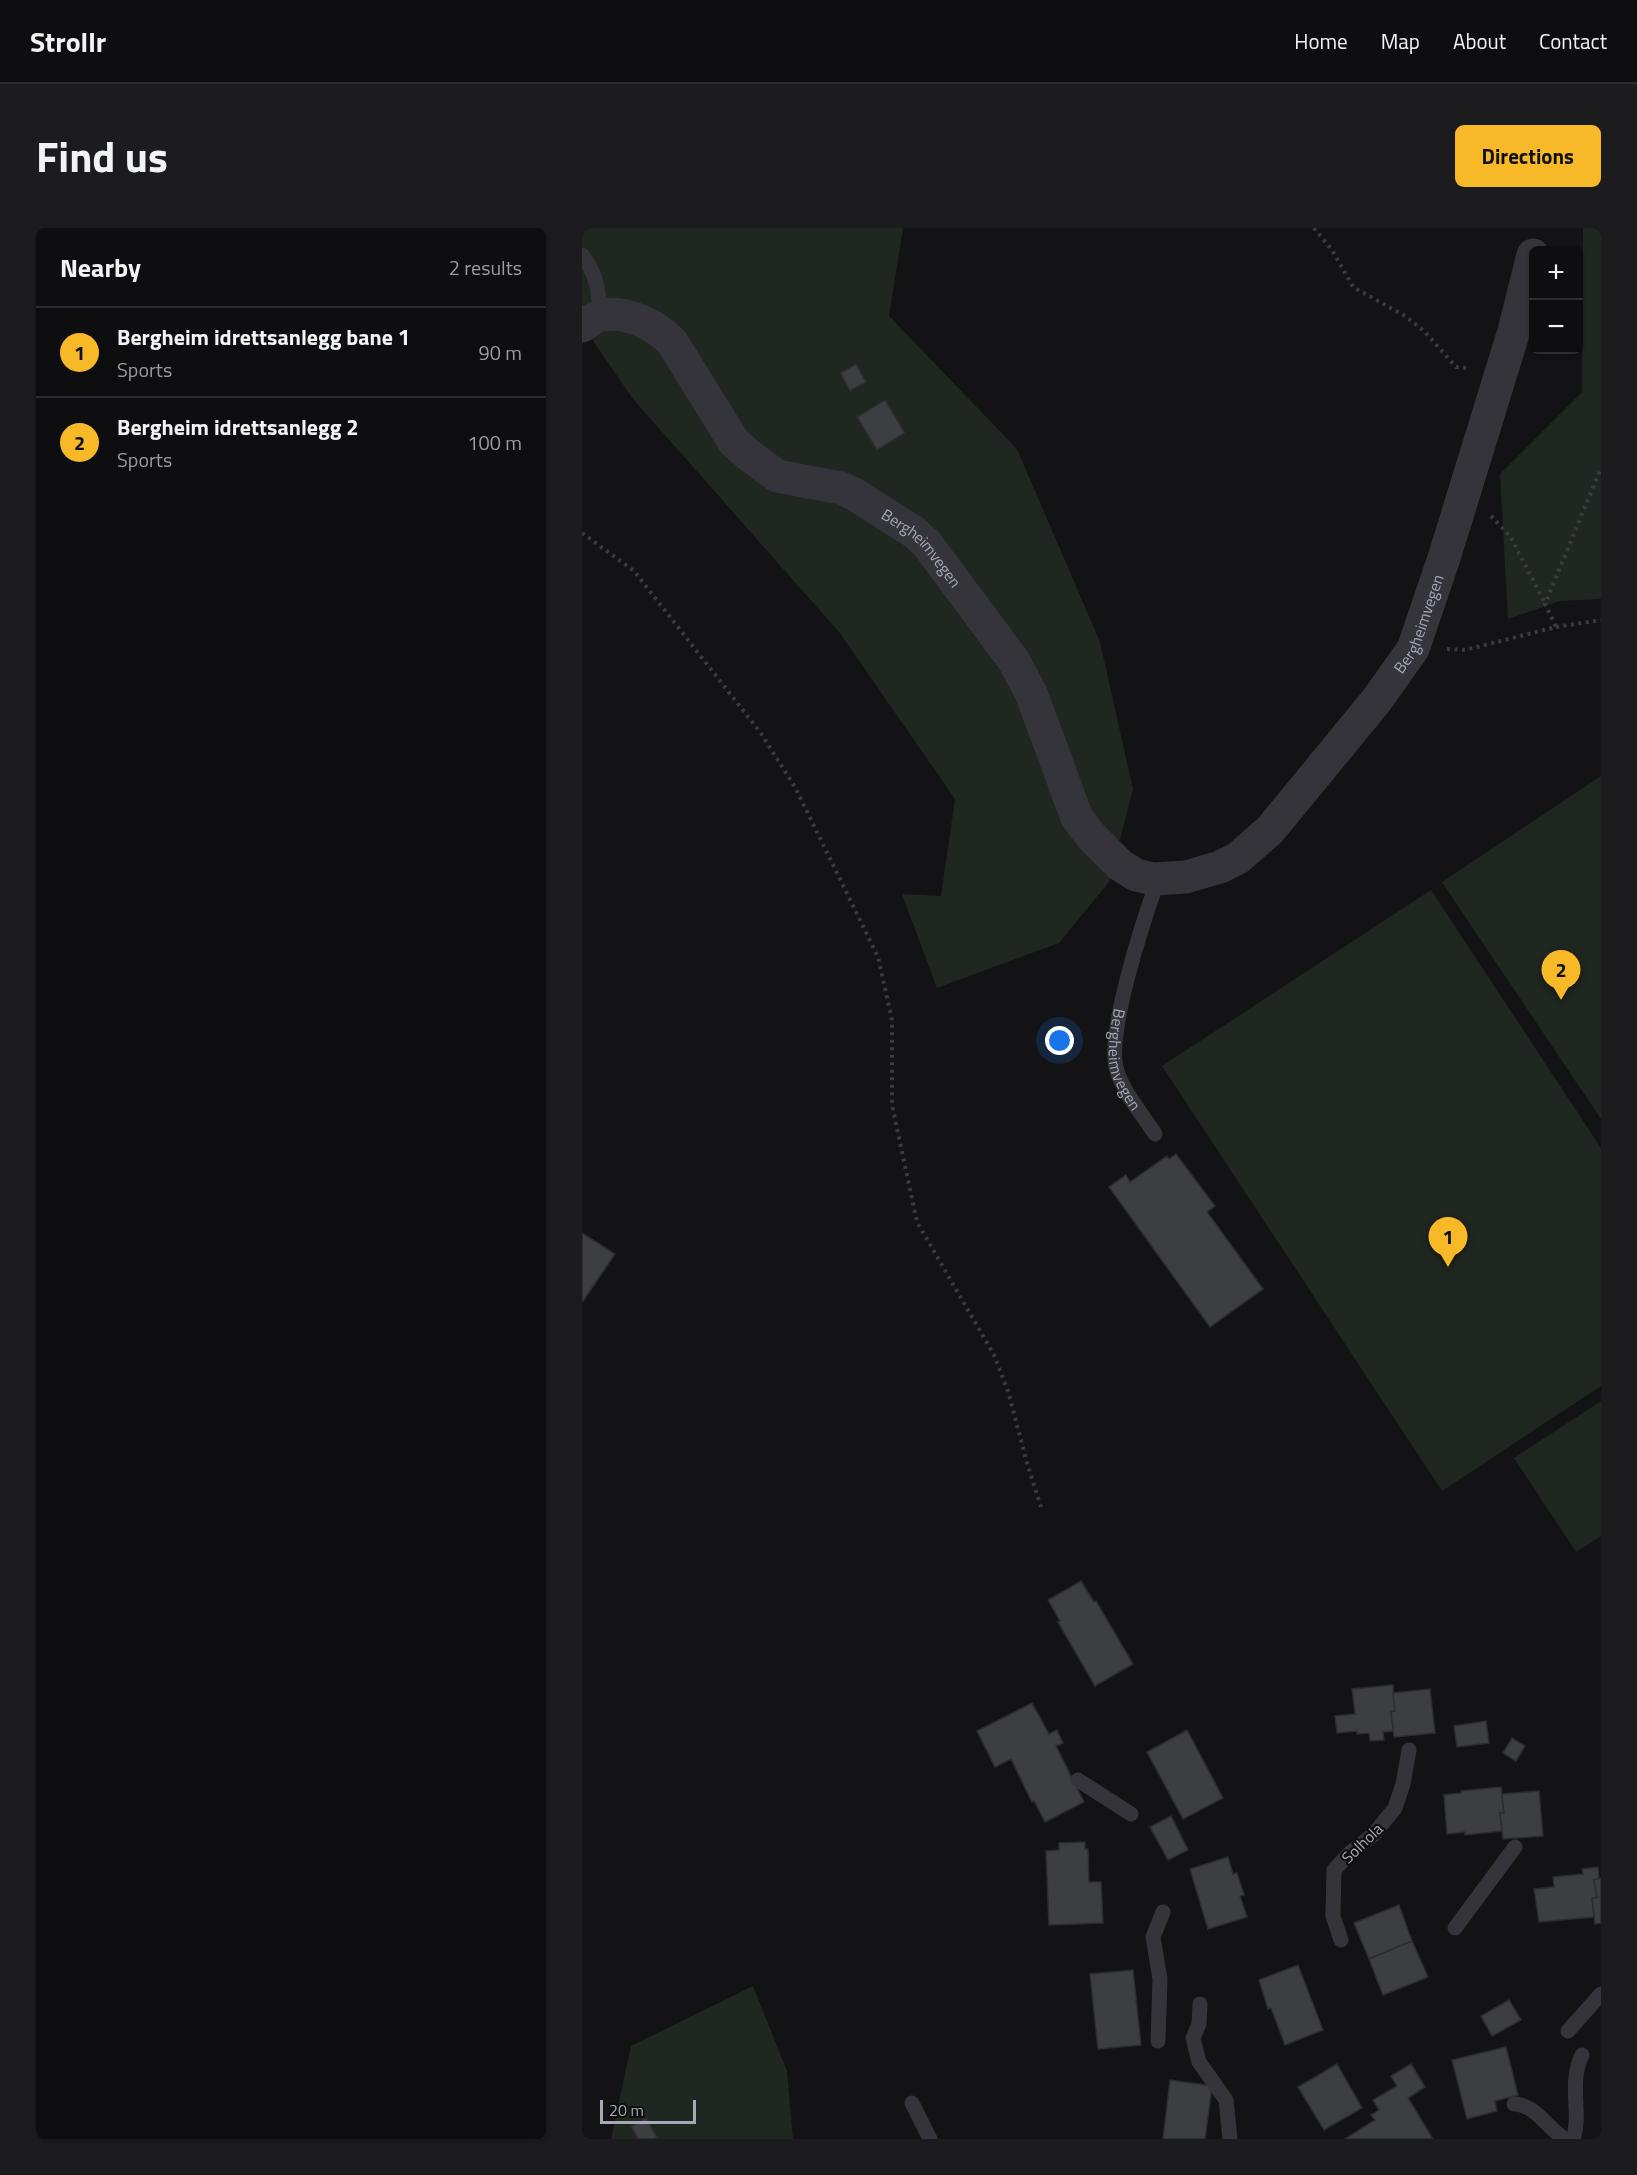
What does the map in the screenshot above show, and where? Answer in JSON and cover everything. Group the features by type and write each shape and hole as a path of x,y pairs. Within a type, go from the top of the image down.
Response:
{"street":[{"name":"Bergheimvegen","path":"1535,246 1538,228"},
{"name":"Bergheimvegen","path":"591,321 625,316 664,333 735,442 777,477 841,488 914,532 927,544 1014,661 1031,693 1077,818 1120,865 1136,875 1153,879 1186,877 1204,873 1238,858 1258,842 1376,701 1413,648 1503,369 1529,272"}],"lane":[{"name":"Bergheimvegen","path":"582,255 591,266 598,287 591,321"},
{"name":"Bergheimvegen","path":"1153,879 1157,882 1133,958 1113,1050 1121,1082 1155,1134"},
{"name":"Solhola","path":"1341,1940 1333,1916 1334,1870 1373,1834 1395,1808 1403,1784 1409,1750"},
{"path":"1078,1780 1131,1814"},
{"path":"1459,1923 1515,1847"},
{"path":"1158,2042 1160,1979 1154,1937 1163,1912"},
{"path":"1568,2031 1601,1994"},
{"path":"1200,2004 1199,2024 1194,2038 1195,2046 1199,2062 1226,2100 1230,2139"},
{"path":"1573,2139 1574,2082 1582,2055"},
{"path":"912,2103 930,2139"},
{"path":"1514,2104 1533,2111 1565,2139"}],"path":[{"path":"1314,228 1332,250 1353,287 1405,316 1424,331 1456,367 1503,369"},
{"path":"1545,604 1601,468"},
{"path":"1461,503 1493,517 1510,536 1556,627"},
{"path":"582,533 634,571 760,732 795,787 878,957 892,1020 892,1105 917,1222 994,1355 1008,1391 1026,1463 1041,1507"},
{"path":"1413,648 1465,650 1556,627 1601,620"}],"shaded area":[{"path":"582,228 903,228 889,316 1017,449 1100,642 1133,789 1109,882 1059,943 937,988 902,894 941,896 955,799 839,632 633,399 582,325"},
{"path":"1583,228 1601,228 1601,599 1560,601 1508,619 1500,474 1582,392"},
{"path":"1601,776 1601,1119 1442,882"},
{"path":"1431,890 1601,1148 1601,1386 1442,1491 1162,1066"},
{"path":"1601,1401 1601,1536 1576,1552 1514,1458"},
{"path":"753,1986 787,2071 793,2139 611,2139 631,2046"}],"building":[{"path":"856,364 866,382 850,391 840,373"},
{"path":"885,400 905,433 877,450 857,417"},
{"path":"1176,1154 1215,1206 1207,1212 1263,1289 1210,1327 1109,1187 1126,1175 1130,1182 1167,1156 1169,1159"},
{"path":"582,1233 615,1254 583,1301 582,1300"},
{"path":"1081,1581 1094,1602 1096,1601 1133,1664 1095,1686 1048,1600"},
{"path":"1393,1685 1395,1711 1391,1712 1394,1731 1383,1732 1384,1740 1370,1741 1369,1733 1357,1734 1357,1731 1337,1733 1335,1716 1355,1714 1352,1689"},
{"path":"1430,1689 1435,1733 1394,1737 1391,1712 1395,1711 1393,1693"},
{"path":"1032,1703 1049,1734 1057,1730 1063,1743 1056,1746 1084,1802 1045,1822 1034,1801 1032,1802 1011,1759 995,1767 977,1731"},
{"path":"1486,1721 1489,1743 1457,1747 1454,1726"},
{"path":"1187,1730 1223,1798 1183,1819 1147,1752"},
{"path":"1512,1738 1525,1746 1516,1761 1503,1753"},
{"path":"1501,1787 1504,1813 1500,1813 1502,1831 1465,1835 1465,1832 1447,1834 1444,1795"},
{"path":"1539,1791 1543,1836 1503,1839 1500,1813 1504,1813 1502,1794"},
{"path":"1171,1816 1188,1850 1168,1860 1150,1827"},
{"path":"1085,1842 1085,1849 1088,1849 1089,1882 1101,1882 1103,1923 1049,1925 1046,1851 1059,1850 1059,1843"},
{"path":"1228,1857 1233,1874 1237,1873 1244,1895 1240,1896 1247,1917 1208,1929 1190,1869"},
{"path":"1598,1867 1599,1879 1594,1880 1597,1898 1592,1898 1594,1917 1539,1922 1534,1889 1554,1887 1553,1877 1583,1874 1582,1869"},
{"path":"1601,1878 1601,1923 1595,1924 1592,1898 1597,1898 1594,1880"},
{"path":"1399,1905 1412,1941 1369,1959 1354,1923"},
{"path":"1412,1941 1428,1977 1383,1995 1369,1959"},
{"path":"1298,1965 1323,2030 1285,2045 1271,2008 1268,2009 1259,1980"},
{"path":"1133,1970 1141,2045 1098,2049 1090,1974"},
{"path":"1509,2000 1521,2020 1492,2036 1481,2016"},
{"path":"1506,2047 1518,2095 1495,2101 1497,2111 1467,2119 1452,2060"},
{"path":"1337,2064 1362,2108 1324,2130 1298,2087"},
{"path":"1411,2064 1425,2087 1408,2098 1433,2139 1345,2139 1375,2120 1371,2115 1379,2110 1373,2100 1397,2086 1391,2076"},
{"path":"1170,2080 1212,2086 1205,2139 1163,2139"},
{"path":"646,2118 657,2137 638,2139 631,2126"}],"place":[{"name":"Bergheim idrettsanlegg 2","path":"1561,1000"},
{"name":"Bergheim idrettsanlegg bane 1","path":"1448,1267"}]}
